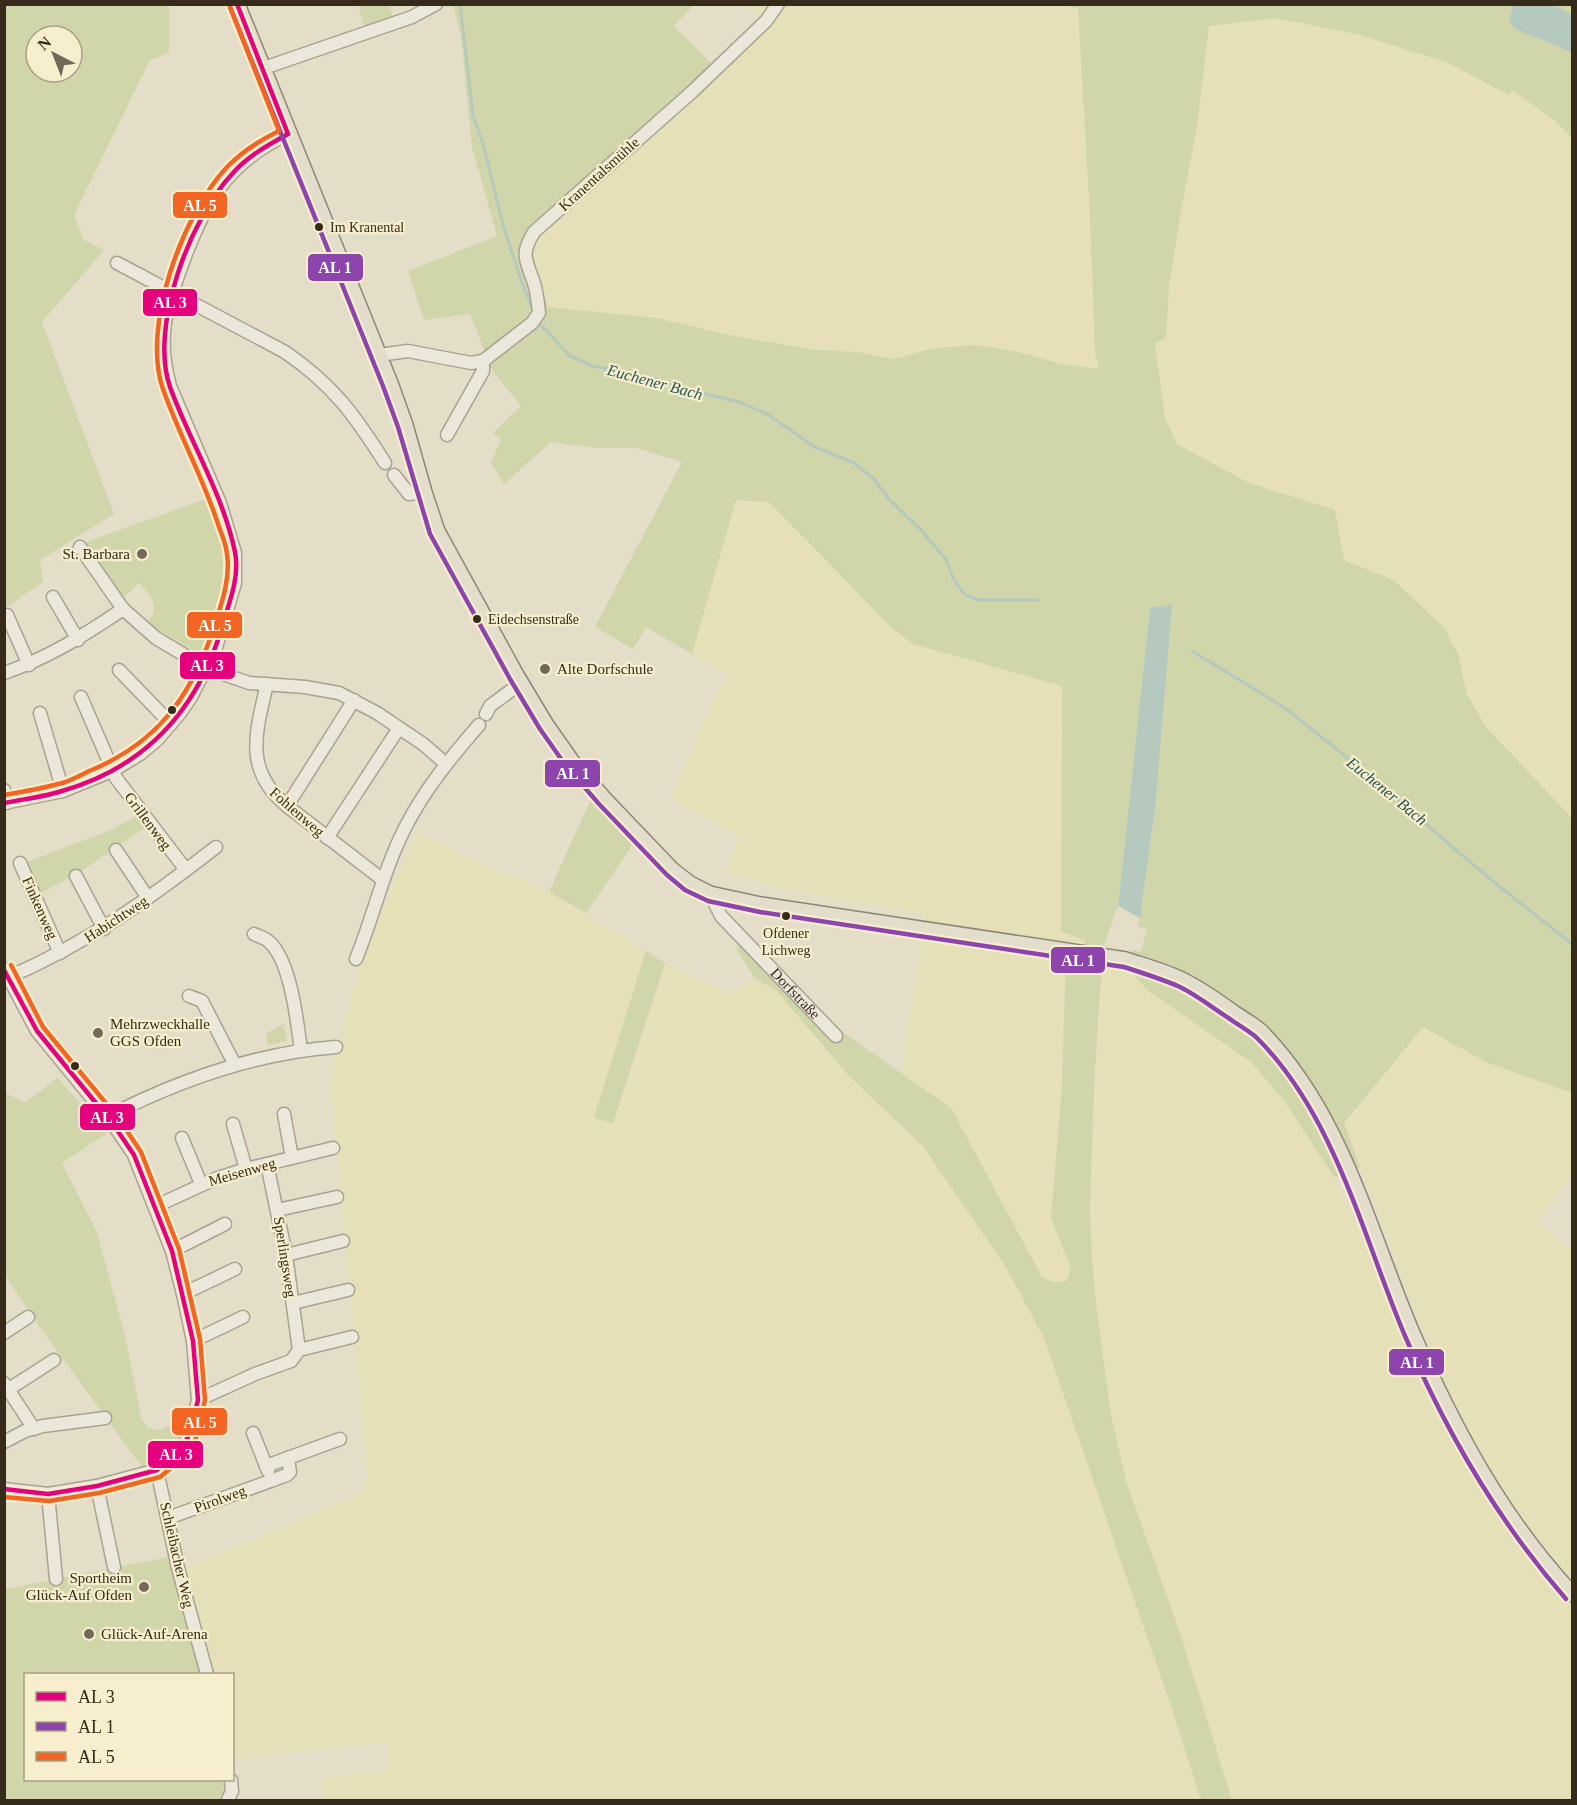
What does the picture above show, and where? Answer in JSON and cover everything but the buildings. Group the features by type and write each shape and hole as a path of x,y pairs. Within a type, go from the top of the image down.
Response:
{"main road":[{"path":"237,4 261,69 379,355 405,425 437,531 521,683 572,762 672,870 700,890 761,904 1126,960 1174,976 1216,1000 1260,1031 1300,1079 1341,1150 1411,1331 1449,1416 1482,1475 1517,1527 1572,1594"}],"street":[{"path":"261,69 412,17 436,4"},
{"name":"Kranentalsmühle","path":"483,361 536,318 534,282 525,254 527,244 534,232 693,91 766,21 778,4"},
{"path":"4,790 6,803 63,791 114,770 140,754 157,740 191,697 214,651 235,583 235,553 220,503 170,386 162,341 172,291 204,209 237,167 264,145 288,134"},
{"path":"117,263 285,352 308,369 334,391 385,463"},
{"path":"379,355 408,351 471,363 483,361 483,371 447,435"},
{"path":"394,475 409,494 424,492"},
{"path":"80,547 123,609 156,638 206,669 249,683 305,687 339,693 399,728 445,763"},
{"path":"53,597 78,640"},
{"path":"4,673 29,665 78,640 123,609"},
{"path":"7,615 29,665"},
{"path":"119,670 171,724"},
{"path":"356,959 383,880 406,825 445,763 490,706 521,683"},
{"name":"Fohlenweg","path":"267,684 255,734 258,766 266,784 287,807 383,880"},
{"name":"Grillenweg","path":"81,697 116,778 186,870"},
{"path":"287,807 354,700"},
{"path":"40,713 63,791"},
{"path":"327,838 399,728"},
{"name":"Habichtweg","path":"8,981 104,929 216,847"},
{"path":"116,850 148,898"},
{"name":"Finkenweg","path":"20,863 60,953"},
{"path":"76,876 104,929"},
{"name":"Dorfstraße","path":"711,894 715,906 728,923 836,1036"},
{"path":"255,934 268,941 284,964 292,995 301,1050"},
{"path":"4,1489 48,1494 97,1486 157,1470 181,1450 189,1435 198,1400 194,1341 172,1251 134,1155 107,1117 37,1030 8,981"},
{"path":"189,996 202,1000 235,1065"},
{"path":"107,1117 182,1082 235,1065 301,1050 336,1047"},
{"path":"284,1114 292,1158"},
{"path":"233,1124 246,1169"},
{"path":"182,1138 201,1184"},
{"name":"Meisenweg","path":"156,1206 201,1184 246,1169 333,1148"},
{"name":"Sperlingsweg","path":"267,1164 286,1255 299,1350"},
{"path":"278,1210 337,1197"},
{"path":"172,1251 225,1224"},
{"path":"286,1255 343,1240"},
{"path":"183,1294 235,1269"},
{"path":"293,1303 348,1290"},
{"path":"4,1333 28,1317"},
{"path":"194,1341 243,1317"},
{"path":"198,1400 255,1374 291,1361 299,1350 352,1337"},
{"path":"34,1429 7,1386 54,1360"},
{"path":"4,1442 25,1431 105,1418"},
{"path":"253,1433 271,1481"},
{"path":"266,1466 340,1439"},
{"name":"Pirolweg","path":"168,1518 290,1472 288,1458"},
{"name":"Schleibacher Weg","path":"157,1470 178,1568 207,1673"},
{"path":"97,1486 114,1567"},
{"path":"48,1494 56,1579"},
{"path":"228,1800 232,1791 231,1781"}],"shaded area":[{"path":"746,5 1078,5 1099,370 1062,364 1014,351 974,345 930,349 894,359 857,352 815,350 724,334 656,318 548,307 531,250 539,234 769,24"},
{"path":"1513,5 1554,5 1572,15 1572,52 1515,29 1509,21"},
{"path":"1203,12 1359,21 1572,57 1572,818 1486,727 1467,694 1458,655 1444,628 1394,580 1344,560 1335,511 1249,483 1177,444 1165,418 1153,331"},
{"path":"736,500 769,502 891,627 913,644 1062,686 1061,932 1085,940 1085,946 1126,965 1148,991 1250,1061 1282,1098 1334,1177 1374,1263 1402,1336 1441,1421 1474,1480 1552,1587 1572,1609 1572,1800 1232,1800 1180,1633 1126,1481 1111,1415 1096,1304 1090,1212 1094,1087 1102,959 1066,957 1062,1085 1051,1216 1071,1269 1067,1281 1052,1282 1042,1277 951,1108 901,1074 925,915 783,889 726,873 738,837 670,797 727,673 692,654"},
{"path":"1172,605 1155,809 1140,918 1118,906 1150,608"},
{"path":"417,832 486,867 549,892 646,951 594,1118 614,1122 665,963 730,993 755,979 775,989 848,1075 923,1146 1007,1269 1044,1338 1171,1706 1201,1800 323,1800 322,1778 388,1770 387,1742 234,1759 234,1673 204,1673 184,1574 187,1568 361,1493 368,1477 330,1083 360,961"},
{"path":"1423,1027 1486,1062 1572,1093 1572,1175 1537,1222 1572,1250 1572,1582 1525,1522 1490,1470 1457,1413 1420,1324 1344,1124"}],"green space":[{"path":"5,4 169,5 169,53 150,60 74,215 84,240 104,250 42,322 114,514 40,560 43,582 5,608"},
{"path":"358,5 389,5 393,17 364,26"},
{"path":"453,5 694,5 674,26 720,72 539,234 531,250 548,307 656,318 724,334 815,350 857,352 894,359 930,349 974,345 1014,351 1062,364 1098,369 1098,358 1096,359 1095,352 1078,8 1062,5 1572,5 1572,138 1553,119 1512,90 1510,96 1449,63 1360,35 1276,18 1209,26 1197,127 1169,286 1166,338 1155,344 1165,418 1177,444 1249,483 1335,510 1344,560 1394,580 1444,628 1458,654 1467,694 1486,727 1572,818 1572,1093 1486,1062 1423,1027 1344,1123 1360,1167 1334,1177 1282,1098 1250,1061 1148,991 1126,965 1133,950 1141,952 1147,929 1137,926 1155,809 1150,609 1118,906 1102,950 1085,946 1085,940 1061,932 1062,686 913,644 891,627 769,502 736,500 692,654 646,627 633,649 595,627 682,462 636,448 596,448 551,442 504,484 491,463 501,440 493,433 521,406 492,370 470,314 424,320 408,271 497,236 472,147 461,35"},
{"path":"206,499 218,531 223,574 222,589 208,638 200,652 196,652 147,623 153,612 153,602 139,583 120,600 80,544"},
{"path":"591,799 633,844 586,913 549,892"},
{"path":"139,815 148,826 77,874 36,896 22,864 113,829"},
{"path":"753,939 841,1031 951,1108 1042,1277 1053,1282 1067,1281 1071,1269 1051,1217 1062,1085 1066,957 1102,959 1094,1087 1090,1212 1096,1304 1111,1415 1126,1481 1180,1633 1232,1800 1201,1800 1171,1706 1044,1338 1007,1269 923,1146 848,1075 775,989 755,979 736,948"},
{"path":"646,951 665,963 613,1123 594,1118"},
{"path":"284,1024 287,1041 268,1045 266,1033"},
{"path":"58,1078 106,1134 62,1163 97,1232 126,1340 142,1420 148,1428 161,1430 186,1418 184,1427 171,1449 158,1460 142,1467 31,1315 5,1275 4,1092 24,1103"},
{"name":"Glück-Auf-Arena","path":"174,1556 204,1673 24,1673 24,1781 225,1781 222,1800 5,1800 5,1589"}],"waterway":[{"name":"Euchener Bach","path":"460,4 473,115 484,147 503,225 533,310"},
{"name":"Euchener Bach","path":"538,322 570,356 593,366 648,377 681,388 739,402 767,414 815,447 854,463 873,478 888,498 923,532 946,560 954,580 964,594 978,600 1038,600"},
{"name":"Euchener Bach","path":"1192,651 1285,708 1572,944"}],"transit line":[{"path":"237,4 288,134"},
{"path":"230,7 383,386 398,427 430,534 510,679 540,729 566,766 667,875 685,890 708,901 760,912 1124,967 1180,987 1250,1032 1283,1068 1307,1103 1327,1140 1360,1218 1405,1336 1456,1441 1496,1507 1566,1599"},
{"path":"4,795 69,781 111,761 150,734 166,718 192,680 203,657 221,604 228,564 226,546 163,389 158,363 158,334 162,303 170,272 195,213 227,167 239,156 279,131 230,7"},
{"path":"4,803 55,793 92,780 119,767 164,731 183,709 212,657 233,590 236,571 235,552 223,509 170,387 165,362 165,335 169,305 189,245 202,217 217,193 245,161 288,134"},
{"path":"4,1497 49,1501 99,1493 160,1477 188,1454 196,1438 205,1400 200,1339 179,1249 141,1152 119,1119 43,1027 11,965"},
{"path":"4,970 37,1031 113,1124 134,1155 172,1251 193,1341 198,1400 189,1435 181,1450 157,1470 97,1486 48,1494 4,1489"}],"place":[{"name":"Im Kranental","path":"319,227"},
{"name":"St. Barbara","path":"142,554"},
{"name":"Eidechsenstraße","path":"477,619"},
{"name":"Alte Dorfschule","path":"545,669"},
{"name":"Ofdener Lichweg","path":"786,916"},
{"name":"Mehrzweckhalle GGS Ofden","path":"98,1033"},
{"name":"Sportheim Glück-Auf Ofden","path":"144,1587"},
{"name":"Glück-Auf-Arena","path":"89,1634"}]}
